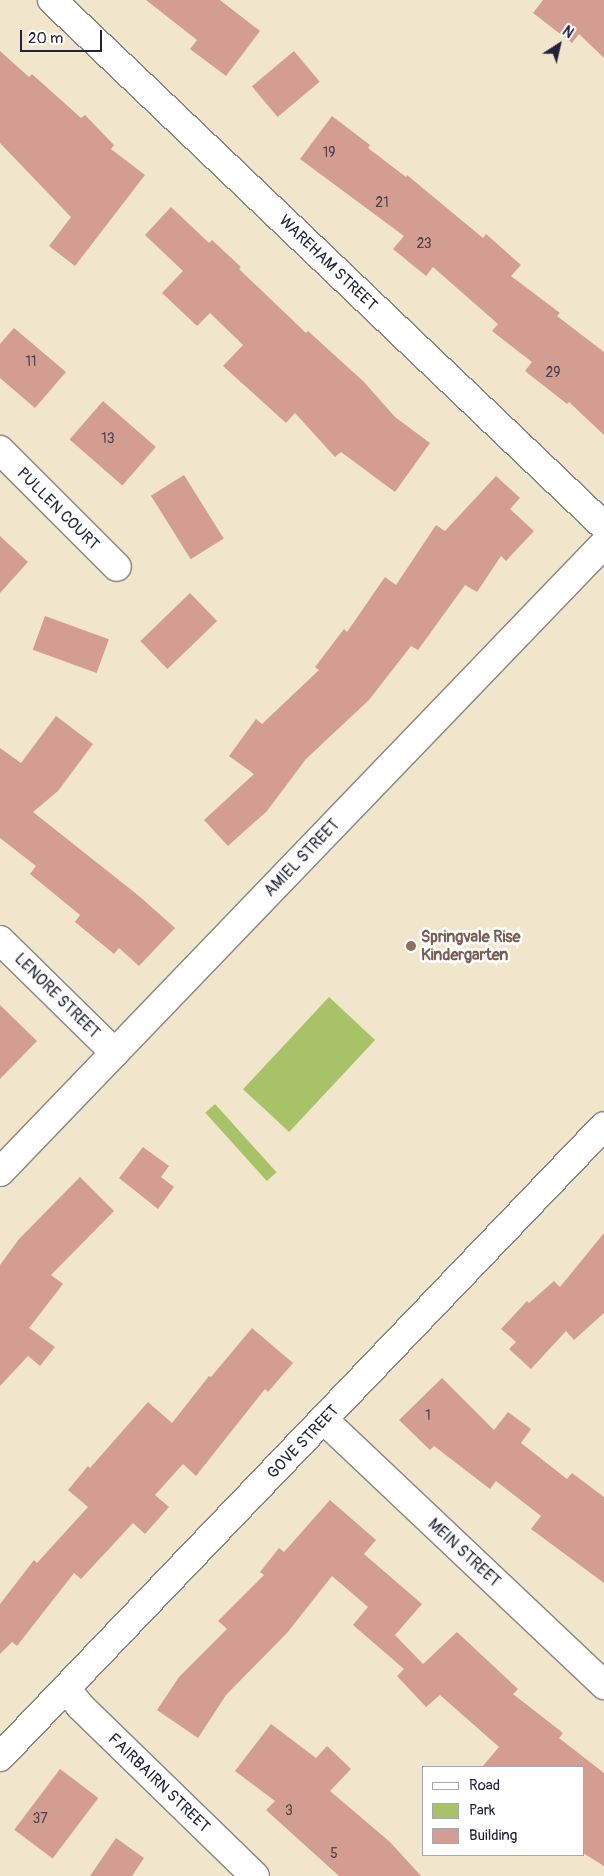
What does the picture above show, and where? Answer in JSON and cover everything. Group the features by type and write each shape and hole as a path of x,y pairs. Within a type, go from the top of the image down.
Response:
{"street":[{"name":"WAREHAM STREET","path":"52,0 604,526"},
{"name":"PULLEN COURT","path":"0,450 117,567"},
{"name":"AMIEL STREET","path":"0,1172 604,544"},
{"name":"LENORE STREET","path":"0,940 115,1053"},
{"name":"GOVE STREET","path":"0,1757 604,1126"},
{"name":"MEIN STREET","path":"324,1420 603,1683"},
{"name":"FAIRBAIRN STREET","path":"66,1688 80,1706 256,1876"}],"green space":[{"path":"329,997 375,1040 289,1132 243,1089"},
{"path":"215,1104 277,1172 267,1181 205,1113"}],"building":[{"path":"146,0 220,0 260,31 226,76 190,49 197,40"},
{"path":"543,0 604,0 604,58 579,34 572,43 533,13"},
{"path":"0,51 29,77 32,74 81,118 85,115 114,145 111,149 145,175 75,266 49,246 71,217 0,143"},
{"path":"294,51 320,82 278,117 252,86"},
{"path":"332,116 370,145 368,148 406,177 407,175 483,238 486,234 521,265 511,276 560,313 557,316 604,352 604,435 569,402 567,404 525,371 532,362 492,331 498,324 433,267 426,276 393,249 404,236 300,159"},
{"path":"171,207 209,243 212,240 241,267 239,269 306,333 308,331 364,382 395,417 430,443 395,492 341,452 335,457 295,413 286,423 223,366 243,345 210,313 197,326 162,293 183,271 145,235"},
{"path":"14,328 66,372 35,408 0,378 0,344"},
{"path":"103,401 156,447 122,485 70,439"},
{"path":"184,475 224,539 191,559 151,496"},
{"path":"496,476 520,498 510,509 534,531 506,561 501,556 477,592 465,585 418,650 411,646 369,700 306,759 267,811 228,846 204,820 254,774 229,756 256,719 262,724 319,670 315,667 344,629 347,632 385,577 396,585 436,525 445,531"},
{"path":"0,536 28,562 0,593"},
{"path":"190,593 217,621 167,669 140,641"},
{"path":"45,616 109,639 97,673 33,650"},
{"path":"56,716 93,744 58,791 33,812 139,896 175,928 139,966 119,948 114,954 75,922 80,915 30,874 36,866 0,838 0,748 21,763"},
{"path":"0,1005 37,1041 0,1079"},
{"path":"143,1147 169,1166 161,1177 174,1187 158,1209 119,1178"},
{"path":"80,1177 114,1211 51,1275 63,1284 29,1328 55,1347 40,1366 28,1356 0,1386 0,1265 19,1239"},
{"path":"604,1233 604,1313 574,1340 566,1331 531,1369 509,1349 516,1342 501,1329 527,1301 529,1303 554,1281 560,1287"},
{"path":"252,1328 293,1363 268,1392 265,1389 196,1476 183,1464 155,1495 169,1507 145,1534 133,1523 81,1579 74,1573 17,1646 12,1642 0,1654 0,1604 34,1560 37,1563 88,1507 68,1490 148,1402 172,1423 209,1376 211,1377"},
{"path":"442,1378 494,1430 508,1412 531,1429 521,1443 567,1479 572,1473 604,1497 604,1583 531,1529 541,1516 496,1481 490,1489 434,1446 430,1450 399,1420"},
{"path":"330,1500 376,1540 364,1554 422,1604 395,1635 423,1664 457,1632 518,1689 513,1694 563,1733 559,1738 604,1773 604,1866 584,1854 584,1766 483,1766 499,1747 440,1695 426,1707 397,1676 404,1669 353,1625 368,1607 332,1576 287,1633 226,1695 198,1738 157,1710 179,1677 227,1629 218,1621 264,1575 260,1572 279,1548 284,1552"},
{"path":"271,1724 316,1758 327,1746 351,1769 330,1791 390,1842 421,1876 339,1876 266,1810 275,1801 235,1771"},
{"path":"60,1769 98,1798 53,1859 14,1830"},
{"path":"116,1838 144,1858 132,1876 90,1876"}],"place":[{"name":"Springvale Rise Kindergarten","path":"411,946"}]}
